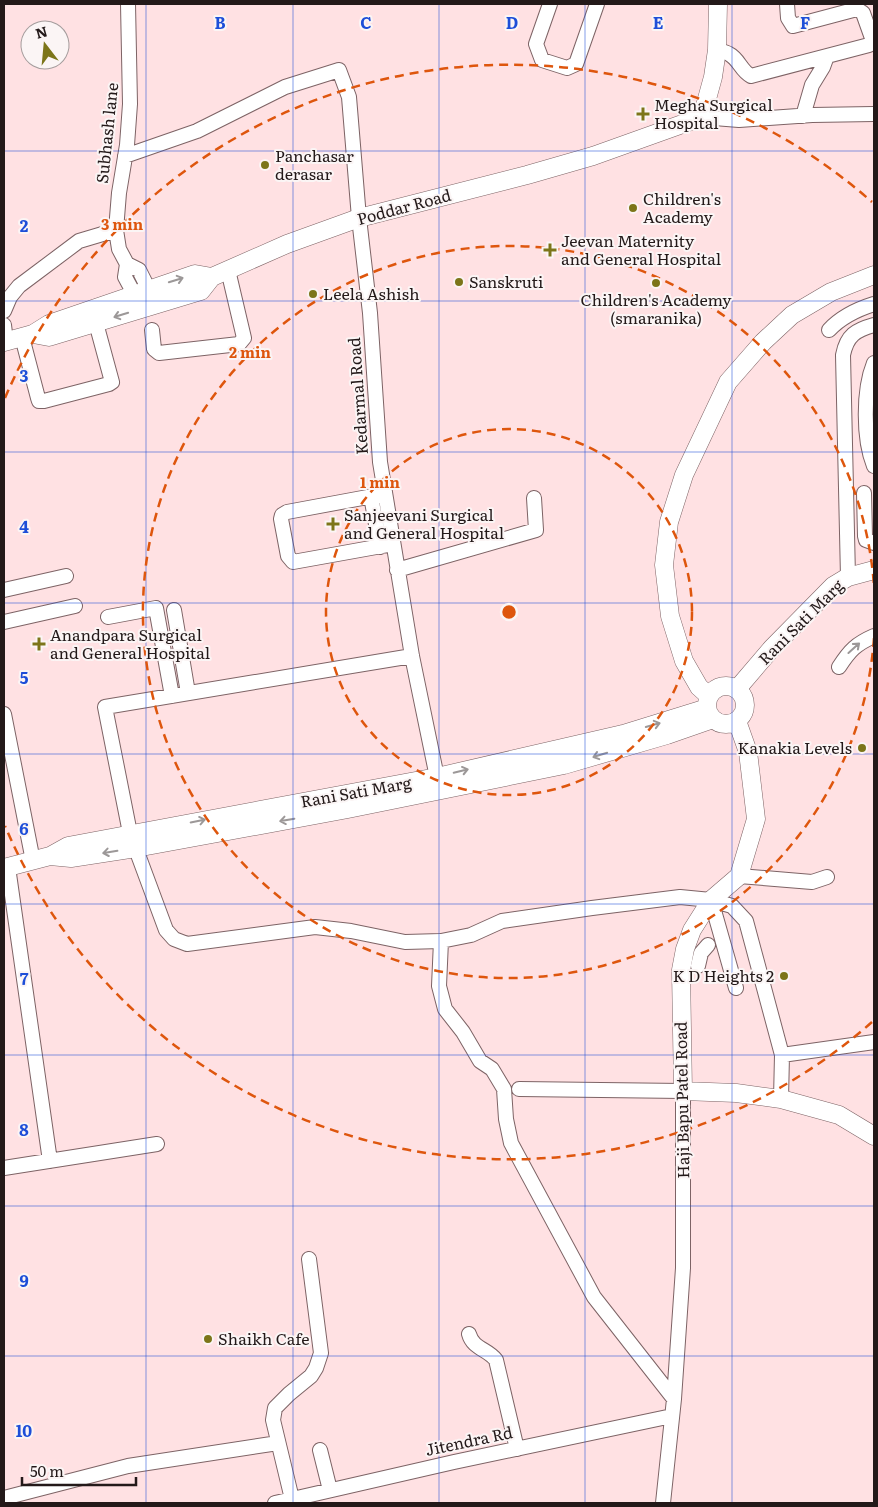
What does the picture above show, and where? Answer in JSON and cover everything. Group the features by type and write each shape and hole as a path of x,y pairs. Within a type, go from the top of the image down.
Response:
{"street":[{"name":"Subhash lane","path":"128,4 130,104 125,156 118,193 116,230 119,248 127,264 125,276 145,299"},
{"path":"550,4 536,44 542,60 567,68 576,64 597,4"},
{"path":"718,4 717,50 713,77 702,117 739,120 874,114"},
{"path":"717,50 729,54 751,76 870,46 873,41 863,12 857,9 793,26 788,18 787,4"},
{"path":"803,116 812,85 823,68 827,56"},
{"name":"Kedarmal Road","path":"125,156 198,131 285,88 339,70 349,97 359,218 370,314 380,462 378,495 387,546 397,570 412,656 438,783"},
{"name":"Poddar Road","path":"14,336 49,324 145,299 195,274 220,274 287,244 359,218 593,156 702,117"},
{"path":"4,311 10,298 19,286 79,242 116,230"},
{"path":"152,330 154,349 159,353 239,344 244,338 220,274"},
{"path":"710,708 718,688 724,686 737,689 742,693 746,705 742,717 737,721 725,724 710,708 684,661 670,616 664,566 670,522 684,475 728,382 763,342 792,315 831,292 874,275"},
{"path":"96,323 112,382 39,401 14,336 49,337 96,323 145,299"},
{"path":"829,330 852,313 874,304"},
{"path":"848,577 843,355 846,344 851,336 861,329 874,326"},
{"path":"874,363 868,380 867,416 870,455 874,466"},
{"path":"864,494 865,536 866,540 874,544"},
{"path":"378,495 287,512 282,515 281,519 288,556 292,562 387,546"},
{"path":"397,570 536,530 534,498"},
{"name":"Rani Sati Marg","path":"737,689 772,648 833,586 848,577 874,570"},
{"path":"4,590 66,576"},
{"path":"4,622 75,606"},
{"path":"108,616 156,608 172,696"},
{"path":"174,610 188,693"},
{"path":"839,667 850,650 859,643 874,636"},
{"path":"412,656 105,707 133,841 166,930 174,939 187,944 315,927 351,931 404,942 441,941 471,935 502,921 680,897 711,900 732,906 746,921 782,1055 781,1099"},
{"name":"Rani Sati Marg","path":"6,868 42,859 68,846 133,841 337,803 567,756 676,725 710,708"},
{"path":"4,714 42,859"},
{"path":"737,721 748,752 756,819 739,876 812,882 827,877"},
{"path":"6,868 50,1161"},
{"name":"Haji Bapu Patel Road","path":"663,1503 674,1400 683,1268 683,1092 680,970 692,930 711,900 739,876"},
{"path":"711,900 736,988"},
{"path":"441,941 439,986 445,1009 463,1032 480,1061 492,1069 504,1089 506,1119 511,1143 594,1297 674,1400"},
{"path":"680,970 700,966 701,953 708,945"},
{"path":"782,1055 874,1042"},
{"path":"518,1089 736,1093 781,1099 839,1114 874,1136"},
{"path":"4,1168 158,1144"},
{"path":"292,1498 273,1420 275,1408 311,1376 321,1353 309,1259"},
{"path":"469,1334 474,1344 491,1354 496,1360 517,1449"},
{"name":"Jitendra Rd","path":"275,1503 672,1416"},
{"path":"4,1498 128,1466 278,1443"},
{"path":"320,1450 330,1490"}],"place":[{"name":"Megha Surgical Hospital","path":"643,114"},
{"name":"Panchasar derasar","path":"265,165"},
{"name":"Children's Academy","path":"633,208"},
{"name":"Jeevan Maternity and General Hospital","path":"550,250"},
{"name":"Sanskruti","path":"459,282"},
{"name":"Children's Academy (smaranika)","path":"656,283"},
{"name":"Leela Ashish","path":"313,294"},
{"name":"Sanjeevani Surgical and General Hospital","path":"333,524"},
{"name":"Anandpara Surgical and General Hospital","path":"39,644"},
{"name":"Kanakia Levels","path":"862,748"},
{"name":"K D Heights 2","path":"784,976"},
{"name":"Shaikh Cafe","path":"208,1339"}]}
